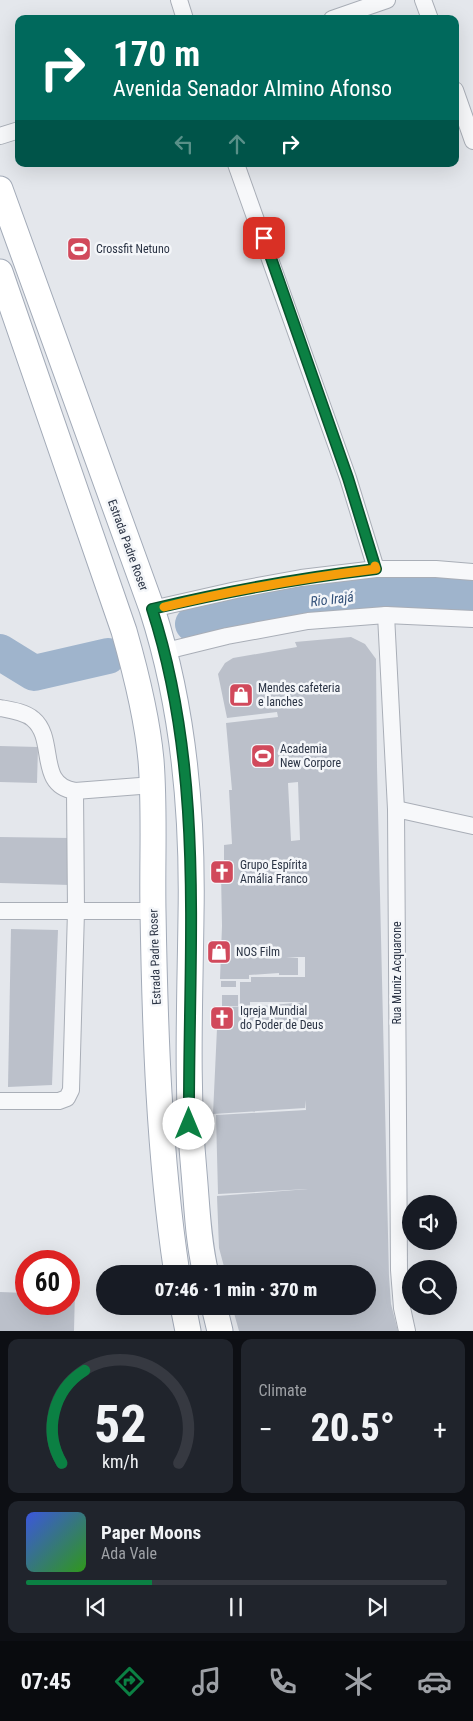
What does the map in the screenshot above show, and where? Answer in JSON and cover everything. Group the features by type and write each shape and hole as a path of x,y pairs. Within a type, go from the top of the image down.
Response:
{"main road":[{"name":"Estrada Padre Roser","path":"0,189 152,609 166,651 180,723 187,790 191,914 189,1124 200,1240 204,1265"},
{"name":"Estrada Padre Roser","path":"0,272 124,631 139,684 146,723 153,785 153,911 159,1114 169,1218 176,1265"},
{"path":"185,1315 188,1331"},
{"path":"216,1315 220,1331"}],"street":[{"path":"178,0 184,15"},
{"path":"344,15 387,0"},
{"path":"423,0 429,15"},
{"path":"459,101 473,141"},
{"path":"0,136 15,131"},
{"path":"237,167 348,478 376,569"},
{"path":"152,609 301,578 376,569 436,569 473,572"},
{"path":"166,651 227,636 308,621 386,616 473,619"},
{"name":"Rua Muniz Acquarone","path":"386,616 396,808 399,1270 402,1308 407,1331"},
{"path":"0,708 16,711 33,719 41,729 52,773 57,783 65,790 75,791 153,785"},
{"path":"0,1102 59,1102 67,1098 71,1090 76,910 75,791"},
{"path":"396,808 473,826"},
{"path":"0,910 153,911"}],"building":[{"path":"351,637 365,644 376,659 389,1276 391,1304 398,1331 239,1331 235,1315 376,1315 376,1265 224,1265 219,1248 217,1196 308,1189 218,1194 216,1115 306,1110 305,1100 305,1108 213,1114 218,1007 262,1006 305,1002 250,1002 250,1006 240,1006 240,982 251,982 251,977 305,977 305,957 286,957 298,958 298,975 279,975 279,973 249,975 249,979 220,979 221,873 224,873 224,845 232,844 229,790 232,790 226,723 278,717 277,712 227,718 218,674 225,663 233,658 297,647 295,642","holes":["298,782 300,840 291,841 288,783"]},
{"path":"0,746 38,747 37,783 0,782"},
{"path":"0,837 70,838 70,885 0,883"},
{"path":"11,929 58,930 52,1085 8,1087"},
{"path":"221,981 236,981 236,987 221,987"},
{"path":"222,995 238,995 238,1006 222,1006"},
{"path":"0,1292 15,1293 15,1315 74,1315 74,1331 0,1331"}],"waterway":[{"name":"Rio Irajá","path":"193,624 331,597 425,592 473,596"},
{"name":"Rio Irajá","path":"0,652 34,673 108,656"}],"slow traffic":[{"path":"164,607 236,590 301,578 376,569 375,566"}],"place":[{"name":"Crossfit Netuno","path":"79,249"},
{"name":"Mendes cafeteria e lanches","path":"241,695"},
{"name":"Academia New Corpore","path":"263,756"},
{"name":"Grupo Espírita Amália Franco","path":"222,872"},
{"name":"NOS Film","path":"219,952"},
{"name":"Igreja Mundial do Poder de Deus","path":"222,1018"}],"route":[{"path":"189,1124 191,914 190,839 186,776 180,723 166,651 152,609 301,578 376,569 348,478 264,238"}]}
